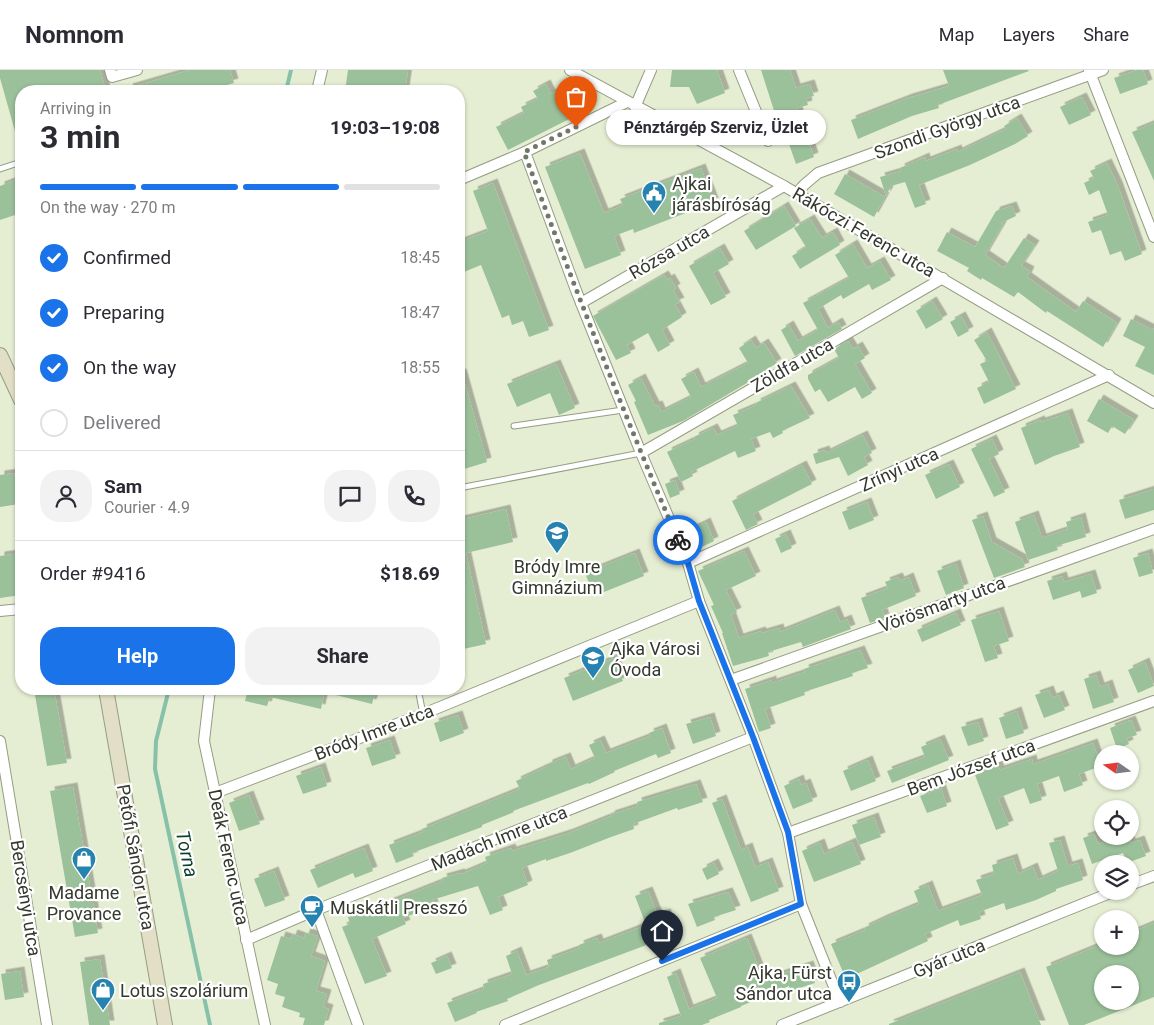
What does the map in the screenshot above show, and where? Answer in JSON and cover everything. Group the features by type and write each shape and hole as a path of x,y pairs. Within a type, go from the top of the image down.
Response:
{"main road":[{"path":"0,355 15,387"},
{"name":"Petőfi Sándor utca","path":"107,695 165,1025"}],"street":[{"path":"110,70 112,77 137,70"},
{"path":"318,85 322,70"},
{"name":"Rákóczi Ferenc utca","path":"570,70 784,186 1154,403"},
{"path":"465,177 631,104 651,70"},
{"path":"739,70 768,141"},
{"name":"Szondi György utca","path":"796,194 818,174 1090,72 1103,70"},
{"path":"1090,72 1154,237"},
{"path":"524,152 623,410 688,563 699,601 753,737 788,832 801,904 840,1002"},
{"name":"Rózsa utca","path":"581,303 784,186"},
{"name":"Zöldfa utca","path":"641,453 943,278"},
{"name":"Zrínyi utca","path":"688,563 1109,375"},
{"name":"Vörösmarty utca","path":"730,680 1154,529"},
{"name":"Bródy Imre utca","path":"215,792 423,714 699,601"},
{"path":"0,612 15,610"},
{"name":"Deák Ferenc utca","path":"209,695 204,741 265,1025"},
{"name":"Bem József utca","path":"788,832 1154,701"},
{"name":"Madách Imre utca","path":"246,940 316,910 753,737"},
{"name":"Bercsényi utca","path":"0,741 47,1025"},
{"path":"1139,882 1154,876"},
{"name":"Gyár utca","path":"782,1025 1094,900"},
{"path":"505,1025 801,904"},
{"path":"316,910 358,1025"}],"lane":[{"path":"0,169 15,164"},
{"path":"514,426 623,410"},
{"path":"465,487 641,453"},
{"path":"419,695 423,714"}],"building":[{"path":"0,70 100,70 104,85 15,85 15,131 0,78"},
{"path":"190,70 230,70 234,83 227,85 138,85"},
{"path":"348,70 408,70 406,85 346,85"},
{"path":"672,70 717,70 725,93 697,104 689,87 670,87"},
{"path":"761,70 790,70 796,88 810,84 814,96 806,98 808,105 797,108 800,117 778,123"},
{"path":"943,70 1029,71 938,105 939,108 912,116 858,139 851,120 908,98 949,86"},
{"path":"1137,70 1143,70 1148,84 1120,94 1114,78"},
{"path":"546,84 551,94 562,89 568,100 579,95 587,110 508,150 496,127 524,113 521,107 538,99 533,91"},
{"path":"1082,97 1091,115 1069,125 1060,107"},
{"path":"1017,118 1028,136 970,165 919,185 926,204 915,208 905,182 891,186 886,196 880,177 901,171 900,168 925,157 926,161 957,149 958,152 1006,129 1004,126"},
{"path":"1154,123 1154,181 1132,132"},
{"path":"807,137 814,157 796,164 789,144"},
{"path":"580,153 604,213 623,205 620,199 701,168 714,202 634,233 633,229 614,236 621,255 585,269 545,167"},
{"path":"1107,163 1118,186 1142,254 1125,261 1121,251 1110,255 1101,230 1092,233 1088,222 1108,215 1099,190 1089,195 1084,183 1094,178 1090,171"},
{"path":"845,174 885,197 874,217 834,194"},
{"path":"15,180 15,215 0,220 0,186"},
{"path":"493,183 549,330 529,337 523,321 512,325 509,315 502,318 481,265 465,272 465,240 488,231 473,191"},
{"path":"784,206 796,226 756,250 744,231"},
{"path":"1012,206 1016,216 1001,223 1003,224 985,255 1004,268 1024,238 1035,245 1021,266 1030,271 1027,277 1076,312 1083,301 1117,323 1103,347 1047,311 1046,313 1018,292 1014,297 982,278 981,280 967,271 969,268 937,251 947,232 975,247 996,211"},
{"path":"810,219 822,238 833,232 840,245 800,269 792,256 806,247 794,228"},
{"path":"853,244 867,268 880,261 891,280 872,290 869,284 843,299 841,295 818,309 828,328 838,322 842,329 795,356 781,330 789,325 798,341 818,330 803,303 849,278 835,255"},
{"path":"720,248 729,264 713,273 726,297 711,305 689,266"},
{"path":"664,275 667,280 670,278 676,288 673,290 680,302 675,304 682,317 662,330 670,345 658,352 648,333 627,345 631,353 616,360 593,316"},
{"path":"932,301 943,319 926,329 916,311"},
{"path":"961,316 969,331 958,337 950,322"},
{"path":"1131,319 1153,330 1154,328 1154,375 1135,366 1145,347 1123,336"},
{"path":"987,332 1016,389 984,404 977,388 989,382 980,364 987,361 974,340"},
{"path":"751,340 756,348 764,343 777,363 683,421 648,435 628,385 641,378 655,406 658,405 661,412 691,397 681,379 694,372 701,387 748,363 739,348"},
{"path":"848,341 853,349 858,346 865,358 855,364 872,393 862,399 855,387 828,402 820,389 815,392 808,379 808,375 839,358 834,349"},
{"path":"556,364 575,408 559,415 550,393 517,407 507,384"},
{"path":"465,384 487,462 465,469"},
{"path":"791,386 810,418 782,431 783,433 773,438 770,432 751,439 756,451 738,458 735,451 691,472 693,476 681,482 667,452 713,428 717,435 738,426 733,415 757,405 756,403"},
{"path":"1099,399 1134,420 1125,434 1112,426 1108,433 1087,421"},
{"path":"1068,413 1080,447 1035,465 1021,428 1040,420 1041,422"},
{"path":"863,435 872,453 864,457 868,465 848,476 839,457 816,464 813,454 825,450 826,453"},
{"path":"992,439 999,454 989,459 1005,492 994,497 971,449"},
{"path":"949,464 960,487 936,499 925,475"},
{"path":"802,465 812,484 753,514 758,524 746,530 732,501"},
{"path":"14,473 15,505 0,507 0,475"},
{"path":"675,480 680,494 670,498 665,484"},
{"path":"1154,489 1154,510 1125,519 1119,500"},
{"path":"867,502 874,520 849,530 842,512"},
{"path":"506,509 513,542 466,553 486,644 465,649 465,519"},
{"path":"1034,515 1042,538 1068,529 1066,522 1081,517 1086,537 1056,546 1058,550 1028,560 1015,522"},
{"path":"983,516 992,542 1022,559 1025,567 994,578 972,520"},
{"path":"706,522 714,541 696,550 688,531"},
{"path":"786,534 792,548 781,553 775,539"},
{"path":"744,551 756,576 726,590 737,612 731,615 739,638 779,628 780,632 835,610 840,622 847,619 851,629 803,647 801,642 768,652 769,656 733,666 723,633 711,606 714,605 698,571"},
{"path":"635,553 644,576 594,596 585,573"},
{"path":"1148,553 1153,573 1139,577 1133,558"},
{"path":"15,554 15,596 0,598 0,556"},
{"path":"956,564 964,588 946,595 937,571"},
{"path":"1091,574 1097,593 1082,598 1080,591 1053,600 1047,581 1062,576 1064,582"},
{"path":"898,577 900,581 909,577 916,596 882,610 885,618 870,623 861,598 888,588 885,582"},
{"path":"999,611 1009,641 994,646 998,658 985,662 971,620"},
{"path":"956,613 961,625 922,642 917,630"},
{"path":"860,650 868,668 852,673 853,676 804,692 805,695 765,709 771,728 759,732 745,689 772,680 772,683 805,672 804,669"},
{"name":"Ajka Városi Óvoda","path":"614,658 623,681 573,701 564,678"},
{"path":"1145,662 1154,686 1138,693 1128,670"},
{"path":"1096,675 1100,687 1108,684 1114,702 1093,709 1084,679"},
{"path":"1049,690 1052,698 1059,695 1065,710 1044,718 1035,695"},
{"path":"35,695 55,695 67,763 47,766"},
{"path":"246,695 324,695 321,709 270,697 267,706 245,701"},
{"path":"336,695 374,695 372,704"},
{"path":"1017,711 1024,733 1006,739 999,718"},
{"path":"458,715 464,733 440,742 434,723"},
{"path":"710,717 716,736 693,744 686,724"},
{"path":"1131,720 1137,735 1127,738 1129,744 1116,745 1110,728"},
{"path":"978,722 984,741 968,746 961,727"},
{"path":"662,728 671,753 658,758 656,754 614,771 589,784 513,811 482,825 482,827 412,853 414,856 396,863 389,845 423,832 422,829 520,789 516,781 548,766 548,764 566,757 571,769 595,758 589,745 600,740 606,753 650,736 649,733"},
{"path":"940,739 949,760 892,783 887,771 925,757 921,747"},
{"path":"390,740 396,758 372,766 366,748"},
{"path":"1093,743 1094,746 1094,769 1079,774 1083,785 1064,792 1059,776 1037,784 1042,800 1030,804 1024,788 998,798 1009,825 996,830 975,775 998,766 1000,770 1032,759 1033,764"},
{"path":"868,760 876,781 851,791 843,771"},
{"path":"321,767 327,786 303,794 296,776"},
{"path":"799,779 801,785 806,783 813,801 793,809 784,786"},
{"path":"696,784 703,802 678,810 677,808 633,824 634,829 570,853 522,868 528,885 498,897 503,910 490,915 478,886 432,900 434,906 403,918 406,924 372,939 387,976 365,984 342,927 350,924 348,917 443,881 442,878 461,874 487,863 485,857 511,848 512,851 569,833 610,815 638,806 637,802"},
{"path":"73,787 98,933 75,937 50,791"},
{"path":"941,788 947,806 927,813 920,796"},
{"path":"249,795 260,824 239,831 229,803"},
{"path":"722,799 741,850 748,847 755,867 768,862 779,891 751,902 712,803"},
{"path":"874,817 881,837 859,845 852,825"},
{"path":"1094,834 1094,845 1139,845 1140,840 1146,856 1139,859 1139,855 1124,855 1123,853 1117,855 1094,855 1094,863 1092,864 1083,838"},
{"path":"1060,840 1068,866 1078,863 1083,880 1056,889 1056,891 1036,900 1006,910 1004,903 979,912 981,919 960,926 958,920 925,934 928,941 846,979 831,944 919,904 914,891 928,885 938,911 982,895 976,880 994,874 992,865 1013,858 1018,874 1033,867 1038,880 1058,871 1049,843"},
{"path":"852,842 861,864 814,882 802,851 820,843 824,854"},
{"path":"364,848 373,871 355,878 353,873 318,888 310,870"},
{"path":"714,863 719,874 707,880 702,869"},
{"path":"274,871 285,900 265,907 254,879"},
{"path":"648,891 658,916 666,913 674,936 539,985 507,999 508,1001 476,1012 455,1022 447,1003 484,989 483,984 512,974 506,956 517,951 526,975 549,967 547,960 580,948 579,945 597,938 599,943 646,925 635,896"},
{"path":"728,892 736,910 714,917 715,920 697,927 688,904"},
{"path":"1154,923 1154,997 1139,1003 1139,965 1094,965 1094,1010 1122,1010 1084,1025 1069,1025 1046,967 1094,947 1094,955 1139,955 1139,929"},
{"path":"306,933 318,936 311,956 325,961 316,991 327,994 323,1007 329,1009 324,1025 303,1025 305,1018 299,1017 300,1013 282,1007 285,997 275,994 278,984 267,980 281,936 291,939 293,934 304,938"},
{"path":"747,938 760,971 763,969 766,979 809,965 815,983 790,991 789,986 709,1020 710,1022 702,1025 659,1025 659,1023 681,1016 667,977 676,973 689,1009 717,998 700,958"},
{"path":"447,956 452,968 436,974 431,963"},
{"path":"100,959 110,1025 89,1025 80,962"},
{"path":"20,971 24,997 5,1000 1,974"},
{"path":"1020,972 1041,1025 889,1025 889,1024"}],"waterway":[{"name":"Torna","path":"287,85 291,70"},
{"name":"Torna","path":"168,695 156,741 155,769 210,1025"}],"way so far":[{"path":"576,127 524,152 577,293 678,540"}],"place":[{"name":"Pénztárgép Szerviz, Üzlet","path":"576,127"},
{"name":"Ajkai járásbíróság","path":"654,214"},
{"name":"Bródy Imre Gimnázium","path":"557,554"},
{"name":"Ajka Városi Óvoda","path":"593,679"},
{"name":"Madame Provance","path":"84,880"},
{"name":"Muskátli Presszó","path":"312,928"},
{"name":"Ajka, Fürst Sándor utca","path":"849,1003"},
{"name":"Lotus szolárium","path":"103,1011"}],"route":[{"path":"662,961 801,904 788,832 699,601 688,563 678,540"}]}
